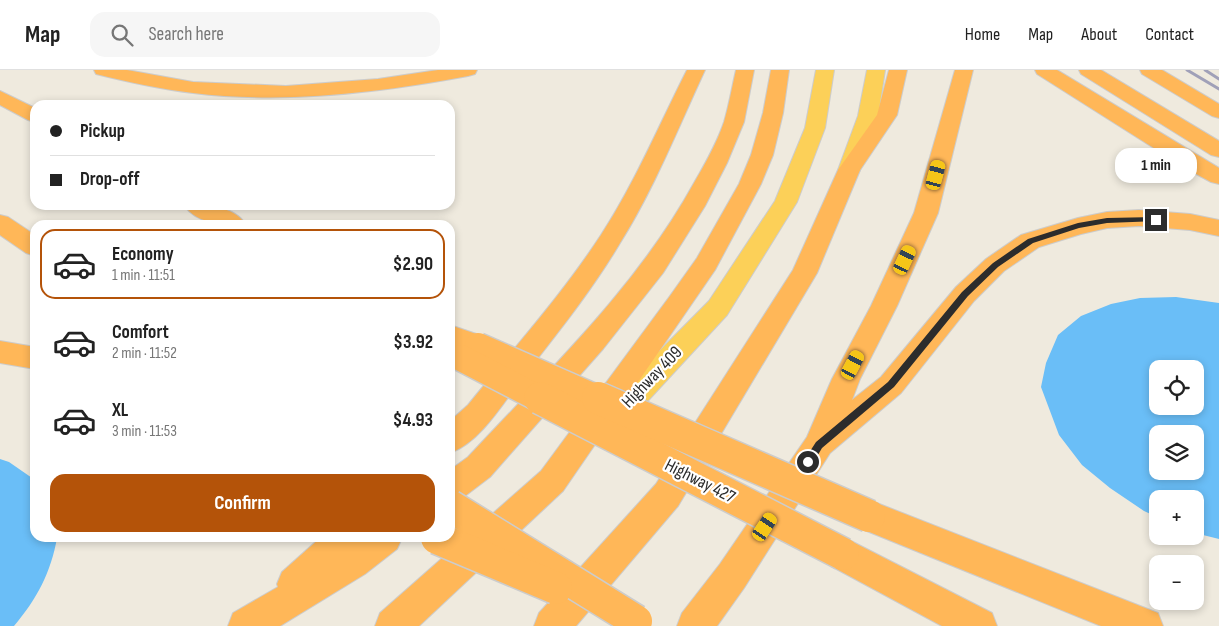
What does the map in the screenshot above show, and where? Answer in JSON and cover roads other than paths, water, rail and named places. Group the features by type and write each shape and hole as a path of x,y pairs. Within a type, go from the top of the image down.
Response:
{"highway":[{"path":"103,70 150,81 206,88 298,91 390,84 468,70"},
{"path":"455,435 484,406 581,284 611,239 635,196 696,70"},
{"path":"455,485 479,467 593,341 654,267 693,206 716,163 734,122 745,70"},
{"path":"552,481 706,264 750,184 762,155 773,112 780,70"},
{"name":"Highway 409","path":"393,626 552,481 718,308 786,202 815,128 825,70"},
{"path":"552,626 667,495 804,273 849,170 868,116 876,70"},
{"path":"849,170 887,115 898,70"},
{"path":"695,626 732,576 819,445 846,379 884,306 926,213 964,70"},
{"path":"1044,70 1084,96 1219,176"},
{"path":"1088,70 1219,150"},
{"path":"1150,70 1219,112"},
{"path":"0,97 30,113"},
{"path":"206,210 224,220"},
{"path":"819,445 891,385 965,294 995,265 1030,241 1078,226 1107,220 1139,218 1181,221 1219,228"},
{"path":"0,223 30,244"},
{"path":"460,347 869,516 1145,626"},
{"name":"Highway 427","path":"460,347 979,626"},
{"path":"0,352 30,357"},
{"path":"455,509 640,624"},
{"path":"246,626 340,542"},
{"path":"246,626 354,562 381,542"},
{"path":"445,542 640,624"}],"water":[{"path":"1176,297 1219,303 1219,539 1204,535 1204,490 1149,490 1149,513 1110,488 1082,465 1059,435 1041,387 1046,363 1058,335 1081,316 1111,304 1140,298"},
{"path":"0,459 9,462 30,477 30,542 56,542 47,574 30,606 14,626 0,626"}],"railway":[{"path":"1187,70 1219,89"},
{"path":"1205,70 1219,79"}]}
